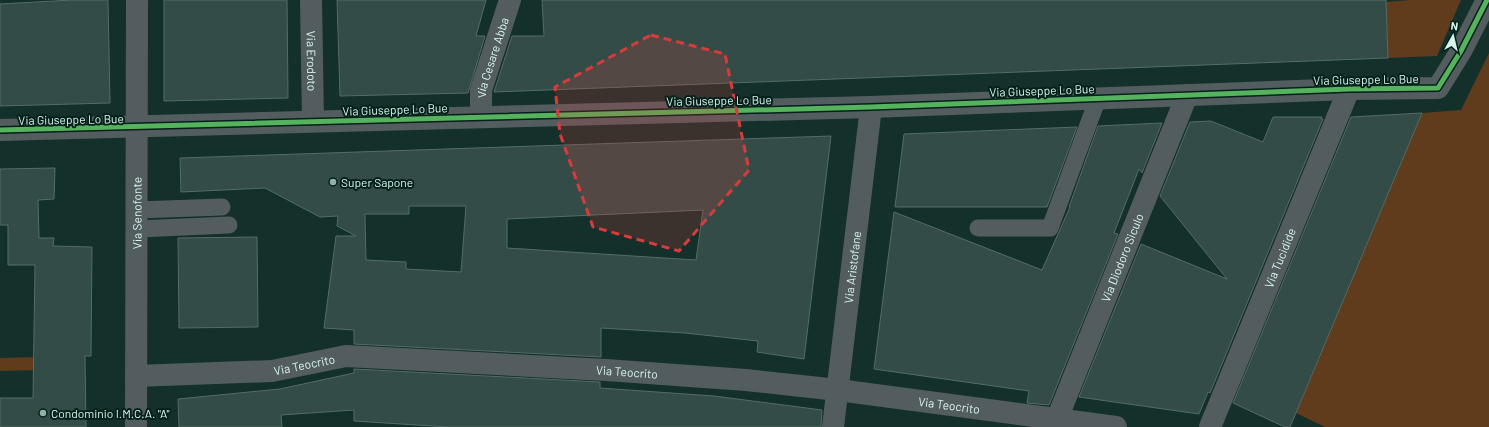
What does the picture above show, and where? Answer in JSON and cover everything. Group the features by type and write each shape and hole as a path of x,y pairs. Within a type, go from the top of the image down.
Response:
{"street":[{"name":"Via Senofonte","path":"136,427 137,0"},
{"name":"Via Erodoto","path":"311,0 313,121"},
{"name":"Via Cesare Abba","path":"481,116 481,90 510,0"},
{"name":"Via Giuseppe Lo Bue","path":"0,130 481,116 871,107 1349,89 1438,88 1461,51 1487,0"},
{"name":"Via Tucidide","path":"1210,427 1349,89"},
{"name":"Via Diodoro Siculo","path":"1057,419 1186,95"},
{"name":"Via Aristofane","path":"833,427 871,107"},
{"name":"Via Teocrito","path":"136,376 272,372 346,356 606,370 746,380 838,390 1116,427"}],"lane":[{"path":"978,228 1050,228 1098,98"},
{"path":"137,220 222,207"},
{"path":"137,220 229,226"}],"highlighted area":[{"path":"651,35 725,54 749,170 679,251 593,227 560,134 555,87"}],"shaded area":[{"path":"1410,0 1461,0 1437,56 1388,58 1386,2"},
{"path":"1489,53 1489,427 1325,427 1296,413 1422,113 1461,110"},
{"path":"78,356 78,369 0,371 0,358"}],"building":[{"path":"72,0 108,0 110,103 0,106 0,4"},
{"path":"164,0 287,0 288,98 164,101"},
{"path":"337,0 486,0 476,36 485,36 468,93 340,96"},
{"path":"542,0 1386,0 1388,58 494,92 512,36 544,36"},
{"path":"1422,113 1290,427 1285,427 1233,403 1351,117"},
{"path":"1273,117 1322,117 1321,119 1323,119 1210,393 1208,392 1199,414 1079,397 1141,244 1227,279 1160,196 1190,122 1211,121 1263,142"},
{"path":"1162,123 1142,173 1139,169 1114,233 1118,234 1049,405 1027,403 1029,391 874,369 894,212 1042,270 1070,207 1098,126"},
{"path":"1077,127 1047,207 895,207 904,134"},
{"path":"831,136 804,359 757,352 758,341 685,333 601,328 601,357 354,344 354,330 324,328 336,236 356,236 337,226 338,216 320,217 265,188 181,192 180,158","holes":["409,206 466,206 461,272 406,269 406,262 366,260 365,214 409,214","703,210 696,260 507,248 507,219"]},
{"path":"55,168 54,199 38,200 39,238 54,238 53,246 92,247 91,356 85,356 86,427 0,427 0,398 33,398 35,265 8,265 8,225 0,225 0,169"},
{"path":"257,237 258,327 179,328 178,238"},
{"path":"354,369 600,382 600,388 714,396 822,410 821,427 448,427 354,421 354,410 281,415 282,427 179,427 178,399 280,389 354,373"}],"cycle path":[{"path":"0,130 871,107 1349,89 1438,88 1461,51 1487,0"}],"place":[{"name":"Super Sapone","path":"333,182"},
{"name":"Condominio I.M.C.A. \"A\"","path":"43,413"}]}
